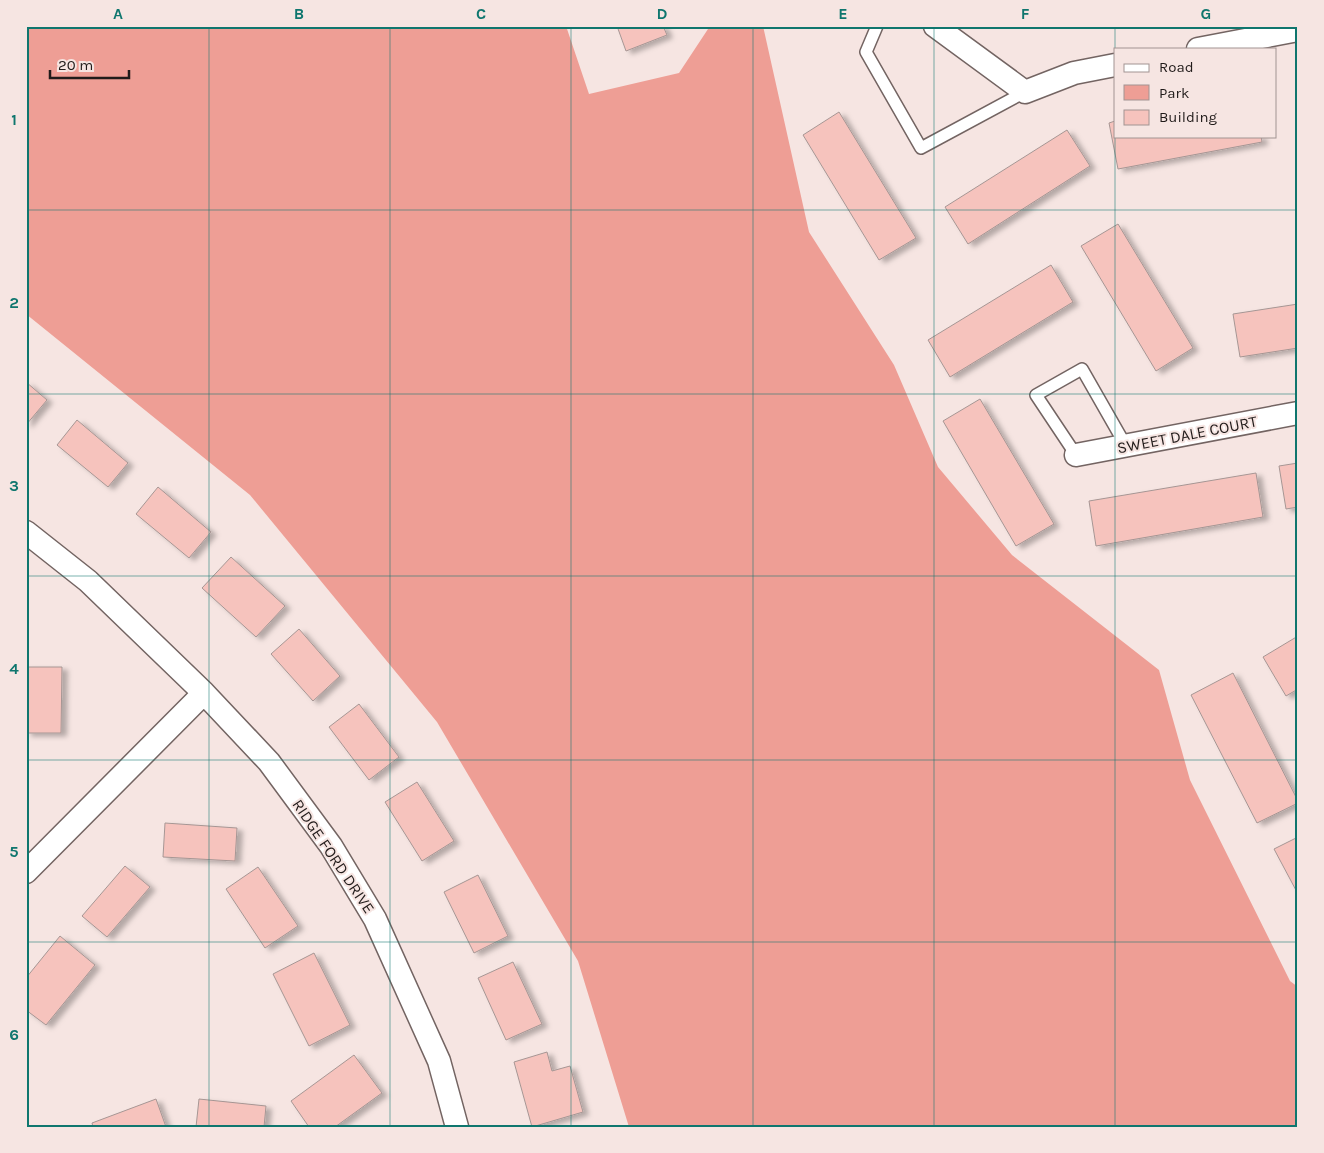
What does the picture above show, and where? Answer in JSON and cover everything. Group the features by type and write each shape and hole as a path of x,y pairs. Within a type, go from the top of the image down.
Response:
{"street":[{"path":"935,26 1025,92 1074,73 1114,65"},
{"path":"1203,48 1298,30"},
{"name":"SWEET DALE COURT","path":"1076,455 1298,413"},
{"name":"RIDGE FORD DRIVE","path":"26,532 88,581 204,693 269,762 331,846 375,919 439,1061 457,1127"},
{"path":"26,872 204,693"}],"lane":[{"path":"877,26 866,52 921,148 1025,92"},
{"path":"1076,455 1036,395 1082,369 1126,446"}],"green space":[{"path":"26,26 566,26 589,94 679,73 710,26 763,26 809,232 894,365 938,467 1012,555 1159,670 1190,780 1290,981 1298,987 1298,1127 629,1127 578,961 437,722 250,495 26,314"}],"building":[{"path":"617,26 663,26 667,35 626,51"},
{"path":"839,112 916,238 879,260 803,135"},
{"path":"1114,121 1114,138 1261,138 1262,142 1118,169 1109,123"},
{"path":"1067,130 1090,166 968,244 945,207"},
{"path":"1118,224 1193,348 1156,371 1081,246"},
{"path":"1051,265 1073,302 950,377 928,340"},
{"path":"1298,304 1298,348 1240,357 1233,314"},
{"path":"26,382 47,400 26,425"},
{"path":"980,399 1054,524 1016,546 943,421"},
{"path":"77,420 128,463 108,487 57,445"},
{"path":"1298,463 1298,507 1286,509 1279,466"},
{"path":"1256,473 1263,517 1096,546 1089,501"},
{"path":"158,487 211,532 189,558 136,514"},
{"path":"231,557 285,606 256,637 202,588"},
{"path":"299,629 340,676 313,701 271,654"},
{"path":"1298,636 1298,689 1286,696 1263,657"},
{"path":"26,667 62,667 61,733 26,733"},
{"path":"1233,673 1298,801 1298,803 1257,823 1191,695"},
{"path":"359,704 399,757 369,780 329,727"},
{"path":"417,782 454,841 422,861 385,802"},
{"path":"165,823 237,828 235,861 163,857"},
{"path":"1298,837 1298,894 1274,849"},
{"path":"125,866 150,887 107,937 82,916"},
{"path":"258,867 298,926 265,948 226,889"},
{"path":"478,875 508,936 474,953 444,892"},
{"path":"60,936 95,965 46,1025 26,1010 26,978"},
{"path":"314,953 350,1025 309,1046 273,974"},
{"path":"513,962 542,1024 506,1040 478,978"},
{"path":"547,1052 552,1071 570,1066 583,1112 532,1127 514,1062"},
{"path":"354,1055 382,1093 335,1127 309,1127 291,1101"},
{"path":"156,1099 166,1127 93,1127 92,1123"},
{"path":"199,1099 266,1106 264,1127 196,1127"}]}
